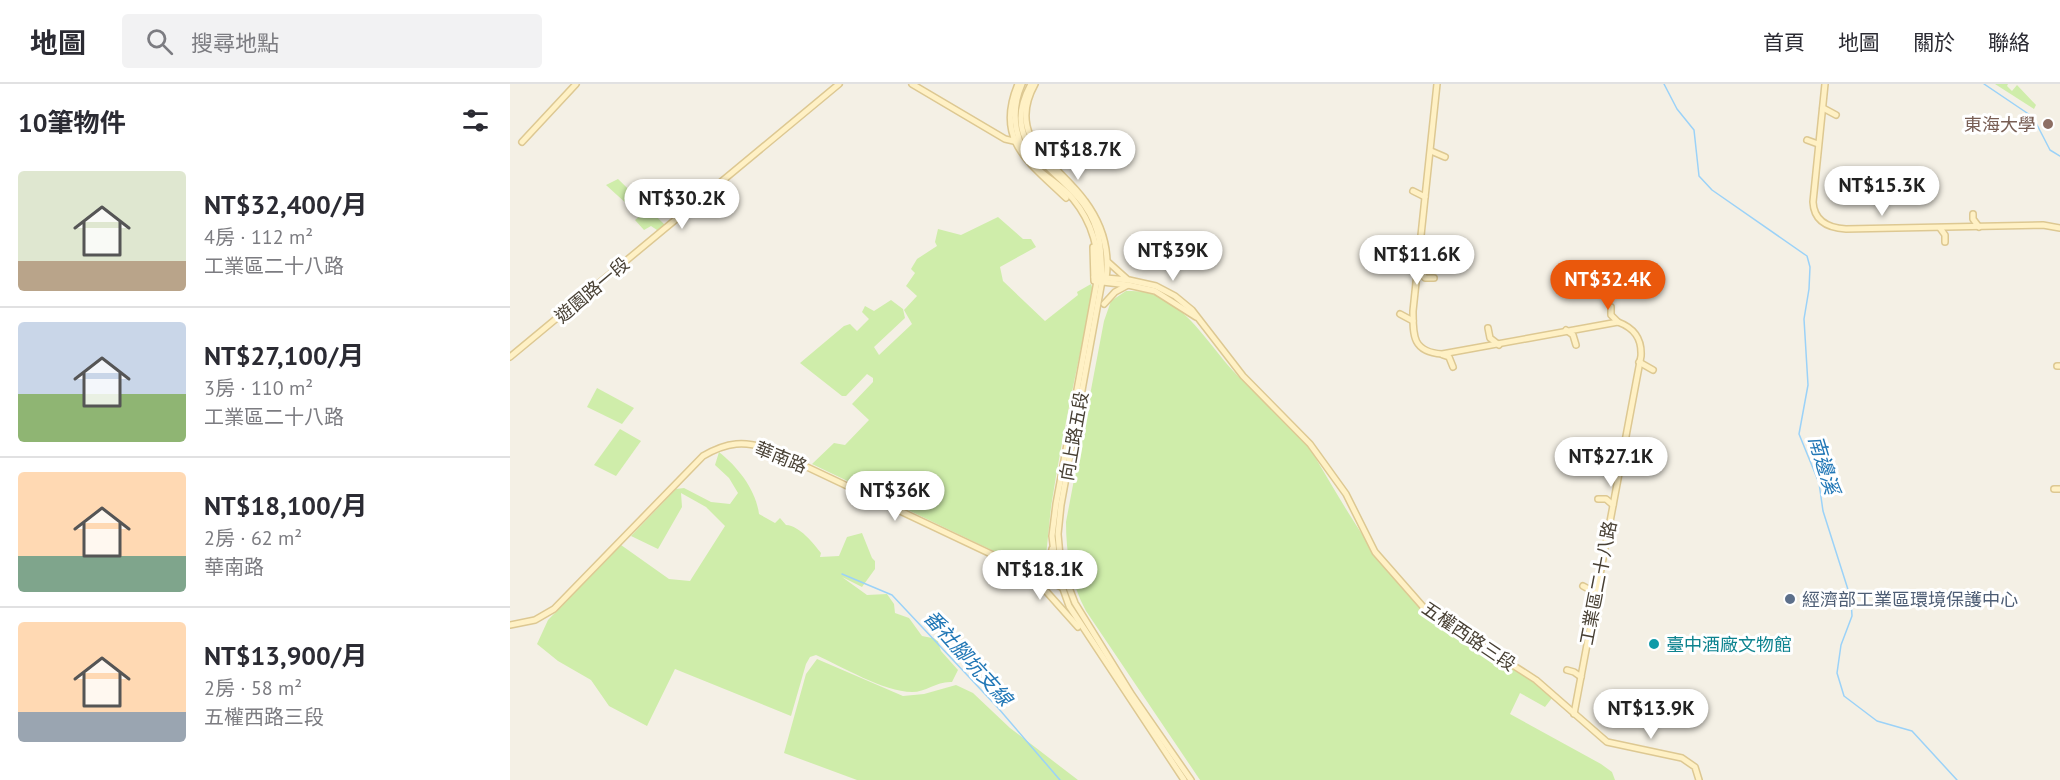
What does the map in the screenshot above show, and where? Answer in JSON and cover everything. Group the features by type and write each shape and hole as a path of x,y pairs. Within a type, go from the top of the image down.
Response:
{"street":[{"path":"522,141 576,84"},
{"name":"遊園路一段","path":"510,357 840,84"},
{"path":"912,84 1005,139 1023,142"},
{"name":"向上路五段","path":"1020,84 1011,107 1012,133 1040,155 1089,206 1101,229 1107,262 1100,279 1053,522 1055,561 1062,587 1086,632 1184,780"},
{"name":"向上路五段","path":"1020,84 1015,115 1030,166 1079,213 1094,248 1100,279"},
{"name":"向上路五段","path":"1033,84 1023,105 1023,142 1042,165 1086,207 1101,243 1100,279 1058,534 1061,567 1089,629 1191,780"},
{"path":"1437,84 1413,333 1418,344 1428,352 1449,357 1453,367"},
{"path":"1825,84 1813,206 1821,222 1846,229 2043,225 2060,228"},
{"path":"1822,108 1836,116"},
{"path":"1005,139 1012,133"},
{"path":"1807,140 1818,144"},
{"path":"1431,151 1445,157"},
{"path":"1413,191 1425,197"},
{"path":"1973,214 1973,219 1979,227"},
{"path":"1940,228 1945,235 1945,242"},
{"path":"1104,304 1114,292 1128,282 1107,262"},
{"path":"1419,268 1423,276 1434,278"},
{"name":"五權西路三段","path":"1100,279 1128,282 1167,292 1192,310 1243,376 1310,444 1350,502 1375,552 1411,596 1441,622 1536,680 1610,743 1687,760 1696,768 1699,780"},
{"path":"1611,308 1611,315 1618,322"},
{"path":"1400,314 1413,321"},
{"path":"1442,354 1618,322"},
{"name":"工業區二十八路","path":"1574,714 1641,348 1638,336 1630,328 1618,322"},
{"path":"1488,328 1490,338 1498,345"},
{"path":"1566,330 1573,335 1576,345"},
{"path":"1639,362 1647,369 1653,370"},
{"name":"華南路","path":"510,625 535,620 554,609 703,456 719,447 744,443 764,448 1027,573 1069,589"},
{"path":"1623,448 1638,457"},
{"path":"1598,499 1606,499 1613,505"},
{"path":"1027,573 1045,568 1050,560 1052,549"},
{"path":"1011,565 1045,590 1078,627"},
{"path":"1583,586 1596,593"},
{"path":"1567,670 1581,677"}],"green space":[{"path":"1995,84 2008,84 2007,86 2012,91 2017,85 2036,105 2034,109"},
{"path":"618,179 666,227 660,232 651,226 644,230 635,220 640,216 606,185"},
{"path":"998,217 1023,239 1031,239 1036,247 1000,267 1003,281 1045,321 1078,295 1077,292 1091,284 1093,290 1056,474 1046,556 1041,564 1034,567 1025,566 812,464 834,443 845,445 869,420 852,404 873,382 873,378 867,374 846,396 842,396 800,363 844,326 850,324 857,331 869,319 862,312 865,306 874,311 891,300 903,309 905,318 874,347 879,355 912,324 904,310 917,296 906,286 915,273 911,269 917,259 937,246 935,242 938,229 961,235"},
{"path":"1126,291 1157,295 1176,307 1195,325 1236,374 1300,437 1309,447 1365,539 1415,603 1435,622 1536,682 1552,698 1545,707 1520,693 1510,714 1601,764 1612,772 1615,780 1200,780 1086,611 1073,579 1068,557 1066,522 1104,321 1111,301"},
{"path":"597,388 634,408 622,424 587,407"},
{"path":"620,429 641,441 616,476 594,465"},
{"path":"719,452 745,480 754,496 759,514 775,523 780,518 786,525 796,528 821,553 820,557 839,556 847,537 862,533 875,561 875,569 862,587 842,577 867,595 887,594 894,604 895,613 909,618 922,636 937,639 941,651 958,670 952,682 941,683 917,692 901,691 863,678 816,655 810,657 806,664 791,716 675,669 647,726 609,706 591,680 558,661 537,644 548,620 621,545 669,579 690,581 725,526 706,507 681,493 682,507 658,549 631,536 676,489 684,488 711,502 730,504 738,493 729,478 715,465"},
{"path":"817,659 903,696 924,694 956,685 973,693 1010,728 1078,780 857,780 784,753 806,674"}],"waterway":[{"name":"南邊溪","path":"1664,84 1677,109 1694,130 1699,176 1712,190 1807,256 1810,267 1809,289 1804,319 1808,385 1799,434 1819,483 1823,511 1851,599 1852,616 1841,645 1837,673 1844,696 1877,721 1912,731 1957,780"},
{"path":"1984,84 2033,117 2050,150 2060,156"},
{"name":"番社腳坑支線","path":"842,574 892,595 999,709 1060,780"}],"place":[{"name":"東海大學","path":"2048,124"},
{"name":"經濟部工業區環境保護中心","path":"1790,599"},
{"name":"臺中酒廠文物館","path":"1654,644"}]}
